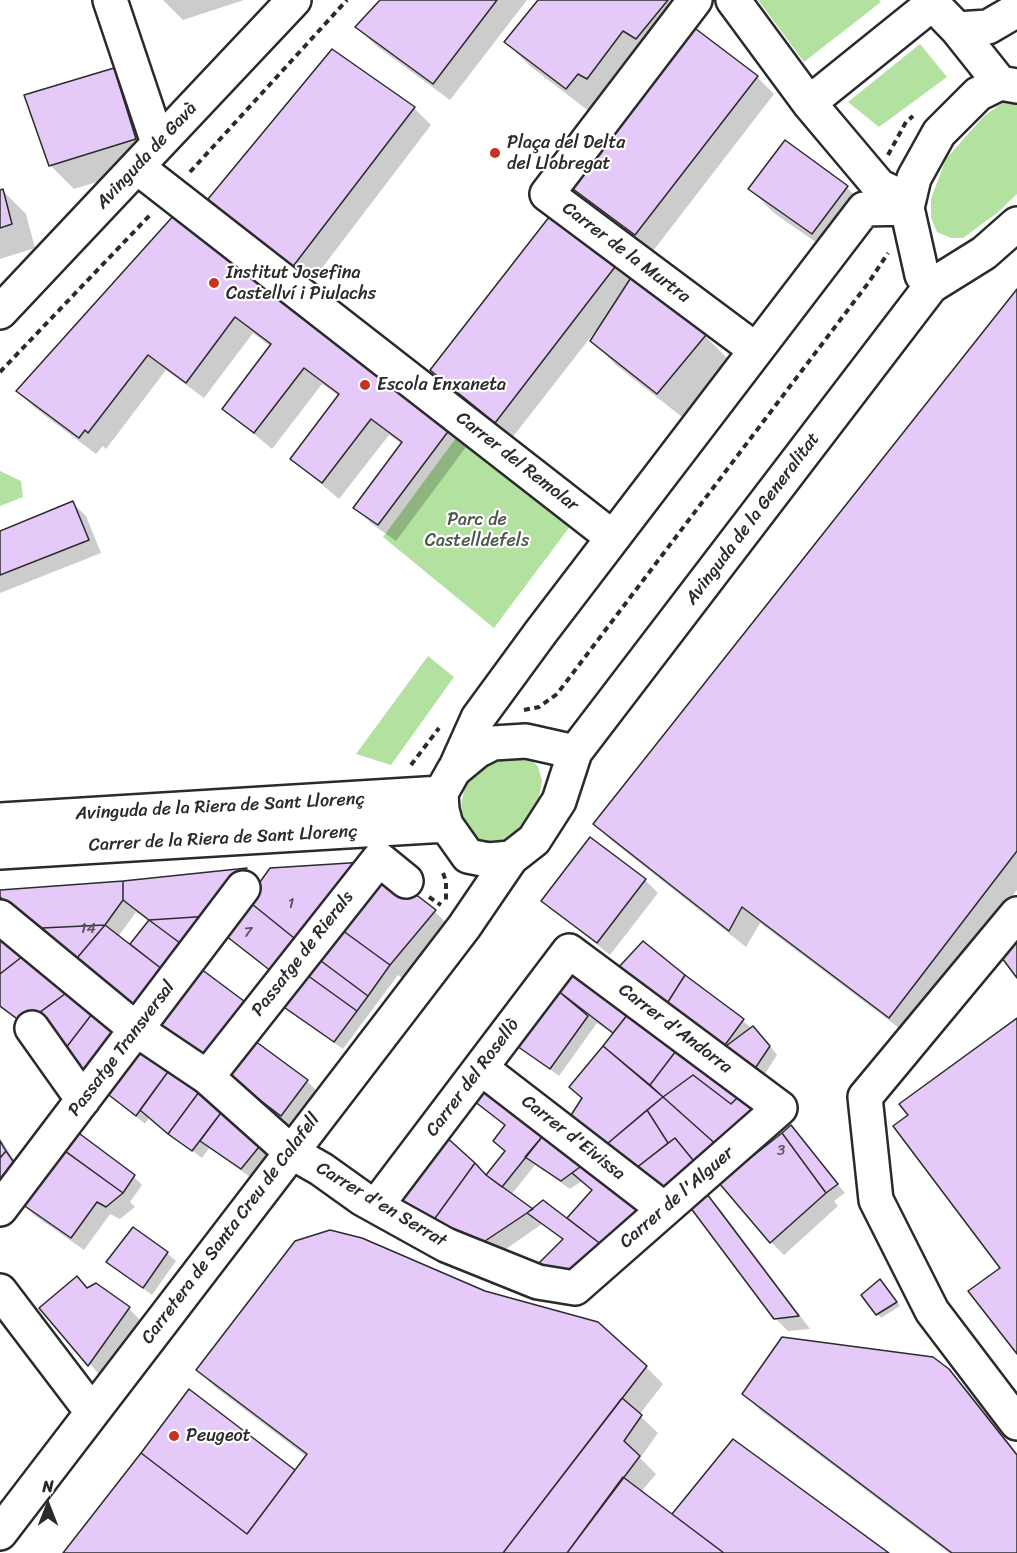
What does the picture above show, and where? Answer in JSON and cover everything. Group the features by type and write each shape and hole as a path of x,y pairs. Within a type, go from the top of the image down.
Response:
{"street":[{"path":"110,0 148,155"},
{"name":"Avinguda de Gavà","path":"0,312 294,0"},
{"name":"Carrer de la Murtra","path":"695,0 547,194 756,350"},
{"path":"733,0 809,103 879,186 910,214 926,253 948,264 984,253"},
{"path":"809,103 931,2 1012,85 978,94 939,133 914,178 910,214 922,275 931,286 984,253 1017,224"},
{"path":"957,29 988,27 1012,13 1017,6"},
{"name":"Carrer del Remolar","path":"148,155 612,537"},
{"path":"542,745 556,762 562,785 559,801 534,840 512,858 488,860 468,856 446,825 448,782 478,718 612,537 864,209 910,214"},
{"name":"Avinguda de la Generalitat","path":"562,785 575,752 931,286"},
{"path":"448,782 477,751 493,743 519,740 575,752"},
{"name":"Avinguda de la Riera de Sant Llorenç","path":"0,820 448,782"},
{"name":"Carrer de la Riera de Sant Llorenç","path":"0,852 446,825"},
{"name":"Carretera de Santa Creu de Calafell","path":"464,927 469,897 468,856"},
{"name":"Carretera de Santa Creu de Calafell","path":"0,1533 464,927 512,858"},
{"name":"Passatge de Rierals","path":"207,1077 379,859 406,881"},
{"name":"Passatge Transversal","path":"0,1209 243,888"},
{"path":"1017,914 865,1098 876,1200 932,1311 1017,1423"},
{"name":"Carrer d'en Serrat","path":"0,917 137,1030 207,1077 291,1152 376,1206 446,1245 538,1282 574,1288"},
{"name":"Carrer del Rosellò","path":"376,1206 569,951"},
{"name":"Carrer d'Andorra","path":"569,951 780,1108"},
{"path":"32,1028 83,1100"},
{"name":"Carrer d'Eivissa","path":"481,1068 664,1209"},
{"name":"Carrer de l'Alguer","path":"574,1288 780,1108"},
{"path":"0,1290 92,1412"}],"green space":[{"path":"758,0 879,0 881,2 804,62"},
{"path":"920,44 947,77 879,127 848,102"},
{"path":"1017,100 1017,194 997,213 963,238 951,238 937,232 931,218 931,199 946,159 983,117 1002,103"},
{"name":"Parc de Castelldefels","path":"459,434 574,521 494,628 383,537"},
{"path":"0,471 21,481 23,497 0,506"},
{"path":"428,656 454,677 391,765 356,754"},
{"path":"516,755 528,758 538,766 542,781 538,802 524,826 509,838 489,844 474,838 465,824 461,805 465,786 478,770 491,761 502,756"}],"building":[{"path":"380,0 497,0 433,84 355,27"},
{"path":"538,0 668,0 636,39 623,31 587,79 578,74 566,89 504,42"},
{"path":"692,26 758,76 635,235 569,186"},
{"path":"332,49 415,107 291,269 208,199"},
{"path":"114,68 136,139 49,166 24,95"},
{"path":"785,140 848,186 812,234 748,189"},
{"path":"3,189 12,224 0,228 0,190"},
{"path":"553,212 618,263 495,423 430,370"},
{"path":"175,214 450,429 378,525 353,508 402,442 371,419 322,483 290,459 339,394 304,368 254,433 222,409 271,344 235,317 186,383 148,355 88,433 85,430 79,438 16,391"},
{"path":"632,276 706,335 657,394 590,341"},
{"path":"1017,289 1017,851 889,1018 742,907 729,931 593,824"},
{"path":"73,501 89,540 0,575 0,531"},
{"path":"590,837 646,879 597,943 541,901"},
{"path":"365,862 299,942 247,900 270,868"},
{"path":"379,866 436,910 390,965 335,925"},
{"path":"247,868 211,916 149,920 123,900 123,881"},
{"path":"123,881 123,900 105,925 42,928 0,897 0,890"},
{"path":"247,900 299,942 276,975 221,932"},
{"path":"211,916 184,946 149,920"},
{"path":"149,920 184,946 167,973 130,944"},
{"path":"105,925 167,973 140,1010 77,958"},
{"path":"105,925 77,958 42,928"},
{"path":"335,925 390,965 368,996 313,955"},
{"path":"1017,938 1017,978 1002,958"},
{"path":"2,939 23,956 0,974 0,941"},
{"path":"643,941 685,975 666,1005 617,969"},
{"path":"313,955 368,996 357,1011 300,970"},
{"path":"23,956 69,991 24,1024 0,1006 0,974"},
{"path":"193,963 252,1007 211,1064 153,1020"},
{"path":"578,963 635,1005 613,1033 557,990"},
{"path":"300,970 357,1011 334,1042 278,1003"},
{"path":"685,975 744,1019 722,1049 666,1005"},
{"path":"557,990 588,1016 550,1069 514,1044"},
{"path":"69,991 95,1010 62,1053 33,1017"},
{"path":"635,1005 682,1043 650,1085 603,1046"},
{"path":"95,1010 125,1036 86,1084 62,1053"},
{"path":"1017,1018 1017,1354 968,1291 1000,1268 893,1126 908,1115 899,1104"},
{"path":"753,1026 770,1046 752,1073 722,1049"},
{"path":"251,1038 308,1080 281,1116 224,1073"},
{"path":"682,1043 747,1088 731,1104 693,1075 663,1097 650,1085"},
{"path":"603,1046 663,1097 601,1149 566,1123 582,1098 569,1087"},
{"path":"140,1047 170,1069 136,1116 105,1092"},
{"path":"170,1069 199,1092 168,1134 140,1110"},
{"path":"693,1075 731,1104 747,1088 769,1108 719,1147 663,1097"},
{"path":"486,1085 546,1132 502,1187 486,1175 505,1151 493,1141 505,1125 474,1101"},
{"path":"199,1092 223,1110 192,1151 168,1134"},
{"path":"663,1097 719,1147 697,1165 675,1138 668,1143 647,1110"},
{"path":"223,1110 263,1142 241,1169 200,1141"},
{"path":"647,1110 668,1143 631,1172 601,1149"},
{"path":"791,1125 838,1184 826,1193 782,1133"},
{"path":"76,1131 135,1175 123,1193 62,1149"},
{"path":"546,1132 588,1161 561,1181 525,1157"},
{"path":"782,1133 826,1193 770,1243 719,1183"},
{"path":"444,1135 475,1163 433,1221 395,1199"},
{"path":"675,1138 697,1165 662,1194 631,1172"},
{"path":"0,1141 6,1151 0,1158"},
{"path":"61,1148 123,1193 106,1207 97,1202 71,1238 19,1202"},
{"path":"6,1151 19,1170 0,1194 0,1158"},
{"path":"588,1161 647,1206 602,1245 567,1218 592,1190 572,1173"},
{"path":"475,1163 486,1175 533,1209 479,1245 433,1221"},
{"path":"707,1194 799,1316 774,1319 690,1207"},
{"path":"543,1200 602,1245 563,1278 535,1267 563,1239 527,1213"},
{"path":"133,1227 168,1252 143,1288 106,1262"},
{"path":"330,1230 362,1238 485,1291 598,1322 647,1366 503,1553 63,1553 141,1453 247,1534 307,1454 196,1370 295,1241"},
{"path":"77,1276 87,1288 96,1283 130,1307 88,1366 39,1308"},
{"path":"880,1279 897,1302 876,1315 861,1295"},
{"path":"782,1337 933,1357 949,1369 1017,1455 1017,1553 952,1553 742,1394"},
{"path":"189,1389 295,1470 247,1534 141,1453"},
{"path":"622,1398 642,1415 624,1441 640,1456 567,1553 503,1553"},
{"path":"733,1439 889,1553 724,1553 672,1514"},
{"path":"623,1477 672,1514 724,1553 567,1553"}],"place":[{"name":"Plaça del Delta del Llobregat","path":"495,153"},
{"name":"Institut Josefina Castellví i Piulachs","path":"214,283"},
{"name":"Escola Enxaneta","path":"365,385"},
{"name":"Peugeot","path":"174,1436"}]}
